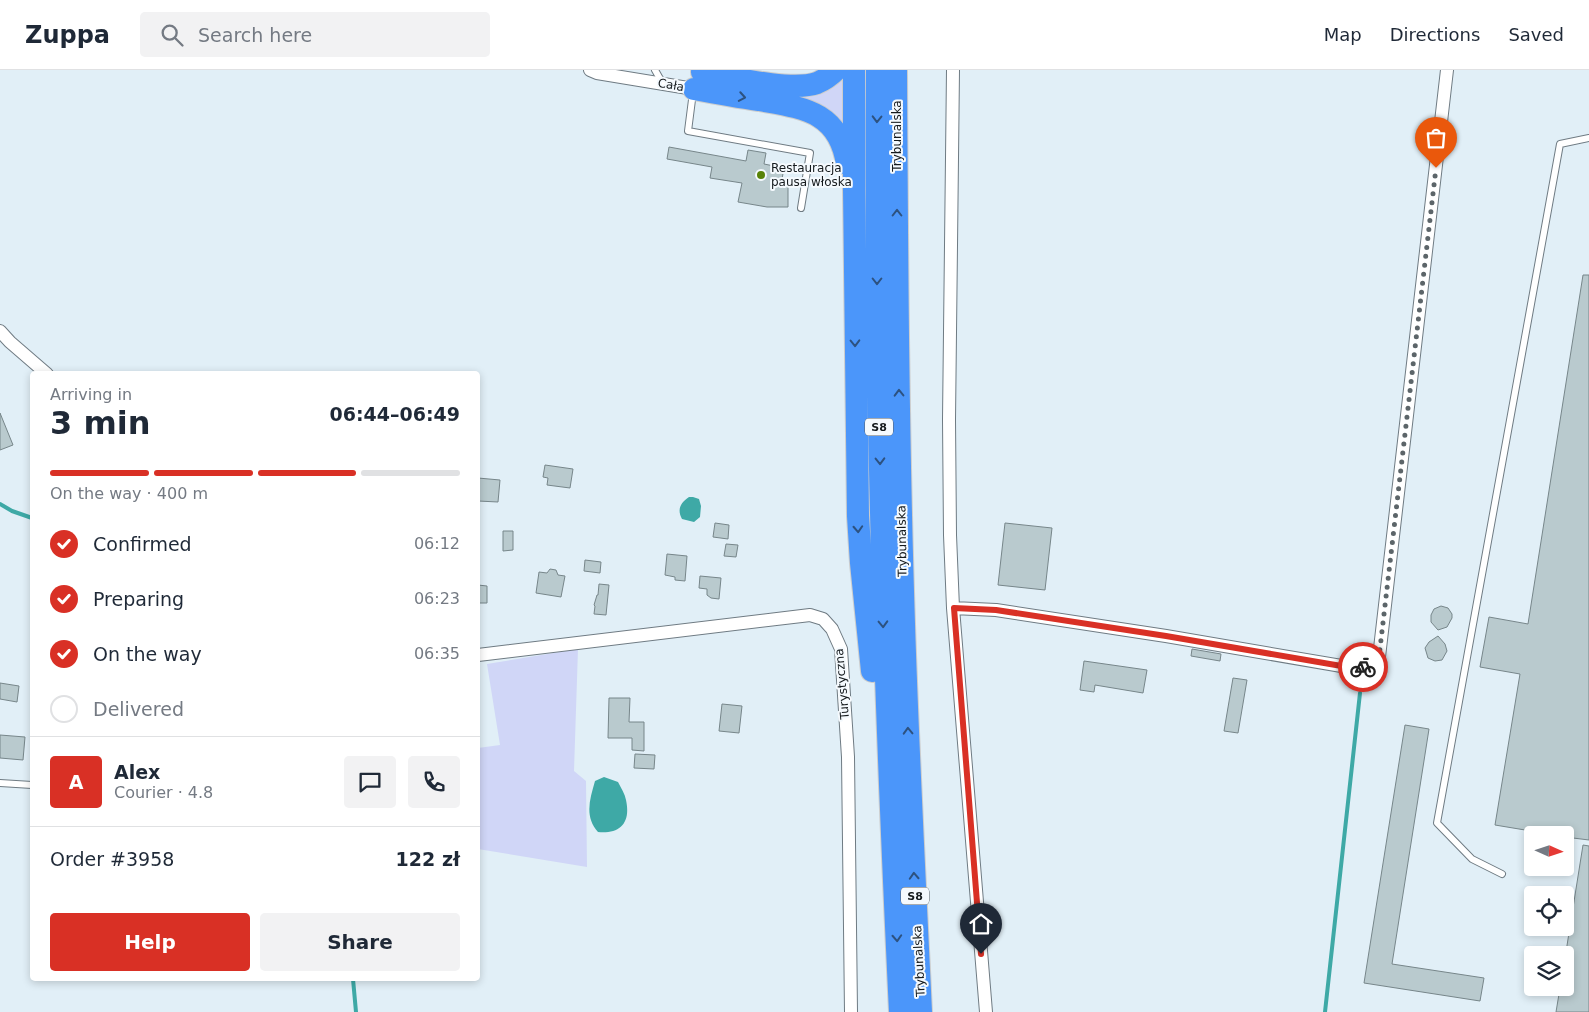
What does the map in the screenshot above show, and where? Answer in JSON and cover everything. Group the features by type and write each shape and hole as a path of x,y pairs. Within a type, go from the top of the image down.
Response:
{"highway":[{"path":"697,75 795,86 816,83 827,78 836,70"},
{"path":"854,70 858,528 869,645 889,784"},
{"name":"Trybunalska","path":"877,70 877,275 880,467 889,784 900,1012"},
{"name":"Trybunalska","path":"896,70 901,508 921,1012"},
{"path":"697,75 818,115 829,124 842,142 854,189"}],"street":[{"name":"Cała","path":"590,70 597,73 663,84 697,75"},
{"path":"953,70 949,420 950,535 954,608 986,1012"},
{"path":"954,608 996,610 1166,636 1359,669 1373,664 1379,657 1447,70"},
{"path":"0,331 44,371"},
{"name":"Turystyczna","path":"480,655 810,615 823,619 832,629 841,649 848,757 851,1012"}],"lane":[{"path":"655,70 663,84"},
{"path":"697,75 688,131 810,153 801,208"},
{"path":"1502,874 1472,859 1437,823 1560,144 1589,138"},
{"path":"0,783 30,785"}],"shaded area":[{"path":"846,72 845,130 793,95"},
{"path":"689,497 699,499 701,506 700,517 694,522 682,519 680,513 683,502"},
{"path":"578,649 574,771 586,781 587,867 480,849 480,748 500,745 487,664"},
{"path":"604,777 618,782 625,798 627,815 625,821 618,829 598,832 591,820 589,807 595,781"}],"building":[{"path":"669,147 746,161 748,150 766,153 764,164 784,168 782,179 787,179 788,207 767,207 738,202 742,183 710,178 712,167 667,159"},
{"path":"1583,275 1589,275 1589,840 1574,838 1574,826 1524,826 1524,830 1495,825 1520,674 1480,667 1489,617 1528,624"},
{"path":"0,413 13,445 0,450"},
{"path":"545,465 573,469 570,488 547,485 548,478 543,477"},
{"path":"480,478 500,480 498,502 480,501"},
{"path":"715,523 729,525 728,539 713,537"},
{"path":"1005,523 1052,528 1045,590 998,585"},
{"path":"503,531 513,531 513,550 503,551"},
{"path":"726,544 738,545 736,557 724,556"},
{"path":"667,554 687,556 685,581 675,580 675,577 665,575"},
{"path":"585,560 601,562 600,573 584,571"},
{"path":"550,569 556,570 558,575 565,576 561,597 536,593 539,572 547,573"},
{"path":"700,576 721,578 719,599 711,598 707,595 707,589 699,588"},
{"path":"599,584 609,585 606,615 594,614"},
{"path":"480,585 487,586 487,603 480,603"},
{"path":"1441,606 1448,608 1452,618 1447,627 1438,630 1431,622 1431,615 1434,609"},
{"path":"1438,636 1445,644 1447,651 1442,660 1435,661 1428,658 1425,648 1429,642"},
{"path":"1192,649 1221,654 1220,661 1191,656"},
{"path":"1084,661 1147,670 1143,693 1095,685 1094,692 1080,690"},
{"path":"1233,678 1247,680 1238,733 1224,731"},
{"path":"0,683 19,686 17,702 0,699"},
{"path":"609,698 630,698 629,722 644,722 644,751 632,750 632,738 608,738"},
{"path":"722,704 742,706 739,733 719,731"},
{"path":"1405,725 1429,729 1392,964 1484,978 1480,1001 1364,983"},
{"path":"0,735 25,737 23,760 0,758"},
{"path":"635,754 655,755 654,769 634,768"},
{"path":"1583,845 1589,846 1589,1012 1556,1012 1559,996 1574,996 1574,946 1567,946 1569,936 1574,936 1574,902"}],"waterway":[{"path":"0,504 12,511 30,517"},
{"path":"1325,1012 1360,693"},
{"path":"353,981 356,1012"}],"way so far":[{"path":"1363,667 1373,664 1379,657 1436,168"}],"place":[{"name":"Restauracja pausa włoska","path":"761,175"}],"route":[{"path":"981,954 954,608 996,610 1166,636 1359,669 1363,667"}]}
